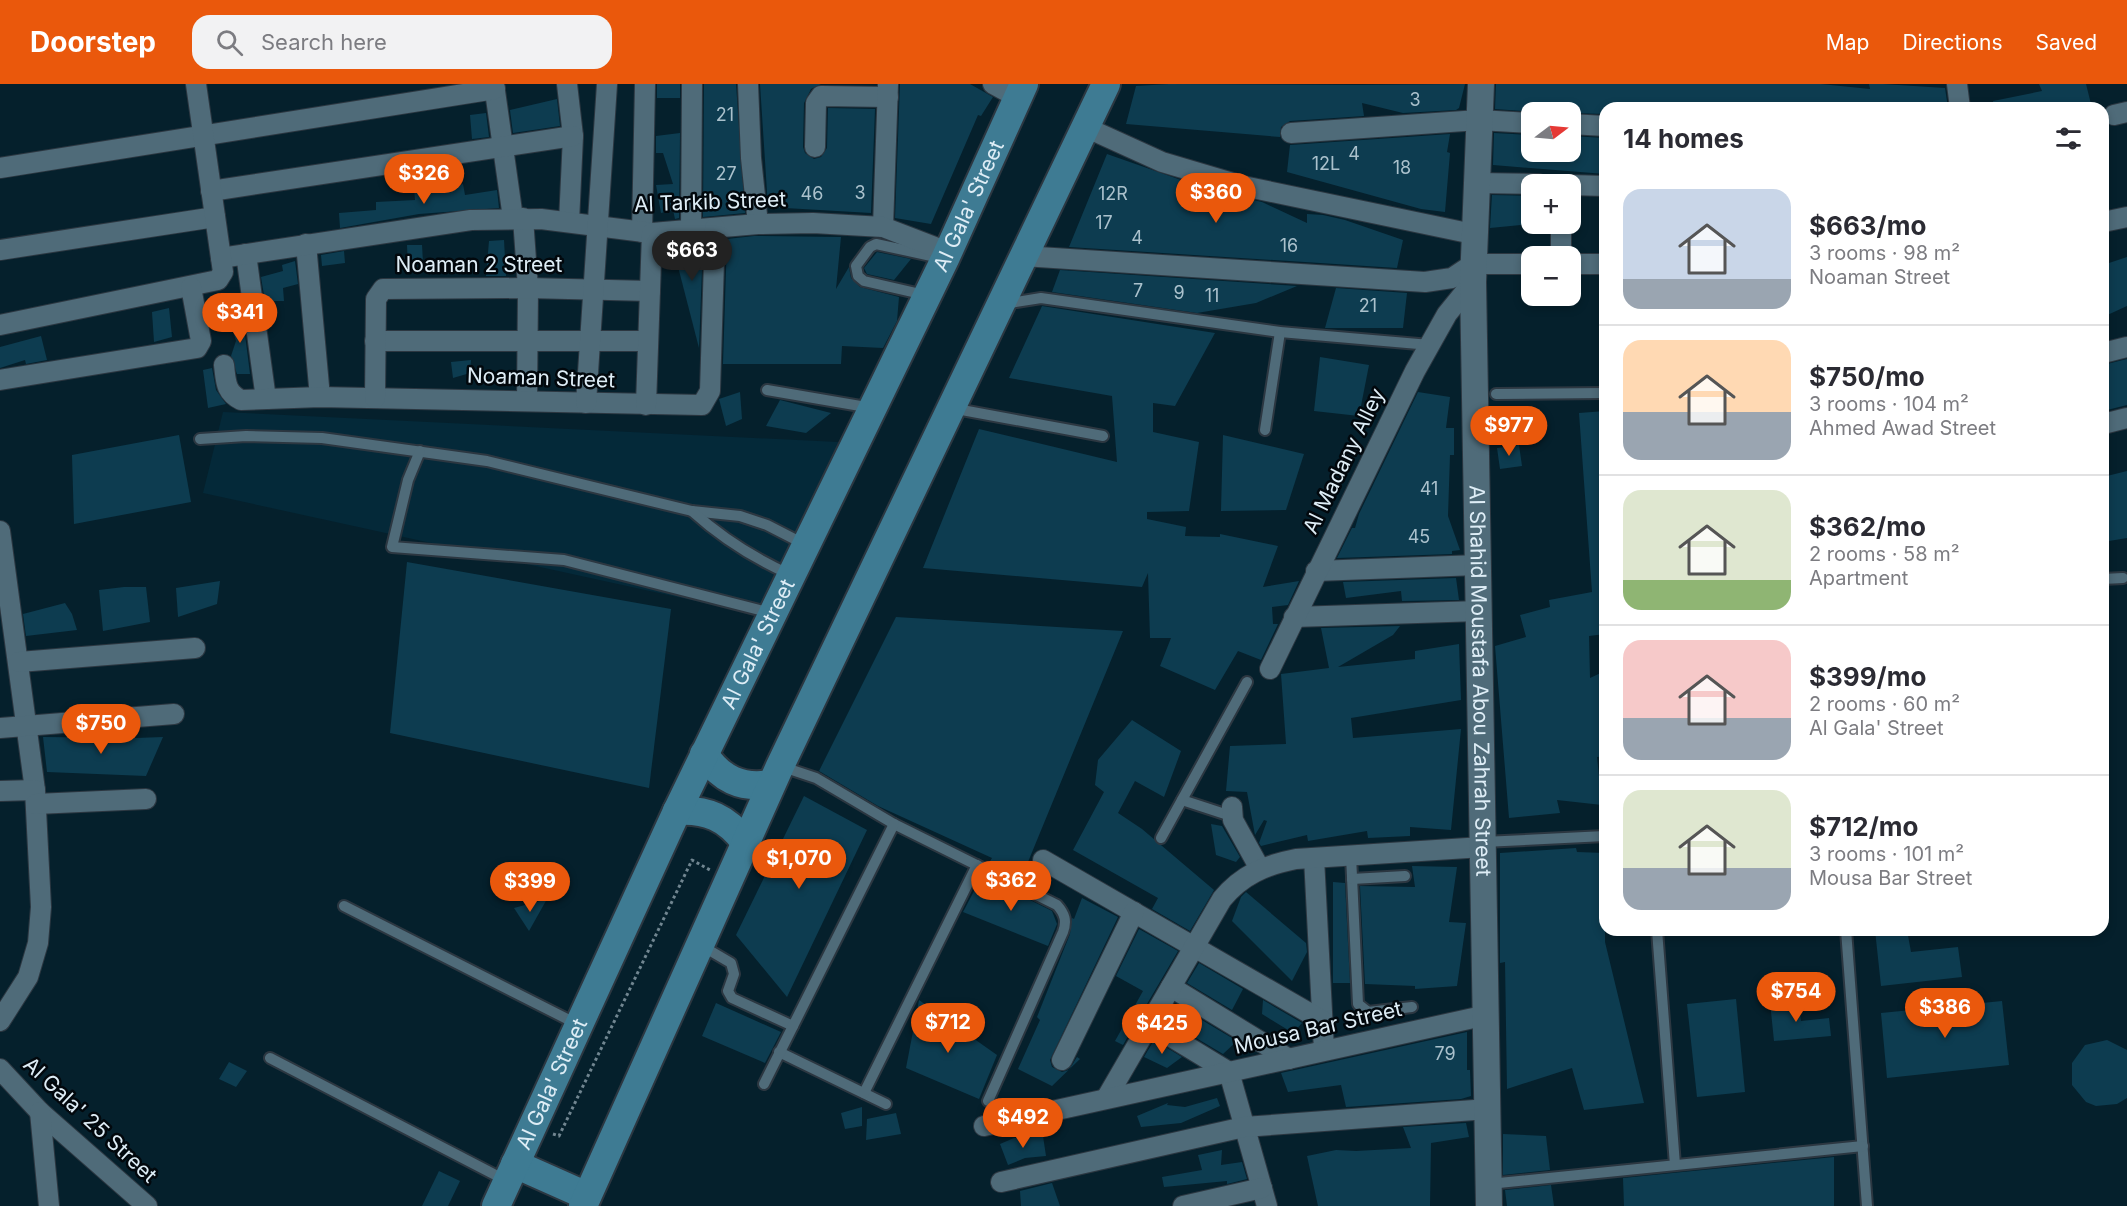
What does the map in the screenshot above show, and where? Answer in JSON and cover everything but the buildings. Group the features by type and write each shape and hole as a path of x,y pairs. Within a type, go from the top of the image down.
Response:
{"main road":[{"path":"506,1184 585,1201 776,775 1106,84"},
{"name":"Al Gala' Street","path":"506,1184 577,1024 704,754 947,256 1012,88"},
{"path":"704,754 719,773 740,784 756,787 776,775"},
{"path":"677,811 693,810 723,819 745,842"}],"street":[{"path":"0,325 214,283 222,265 196,84"},
{"path":"567,84 573,136 569,222"},
{"path":"586,403 607,84"},
{"path":"645,84 650,291 646,405"},
{"path":"691,231 692,84"},
{"path":"748,84 751,158 758,224"},
{"name":"Al Shahid Moustafa Abou Zahrah Street","path":"1481,84 1473,273 1489,1195"},
{"path":"1957,84 1959,102"},
{"path":"0,168 204,137 494,87 502,149 518,218 528,288 527,401"},
{"path":"815,147 816,103 821,96 888,91 883,227"},
{"path":"1291,133 1479,120 1521,122"},
{"path":"1581,125 1599,126"},
{"path":"1085,127 1162,162 1243,186 1473,234"},
{"path":"211,191 502,149 573,136"},
{"path":"1477,183 1521,184"},
{"path":"1581,185 1599,186"},
{"path":"0,250 215,217"},
{"name":"Al Tarkib Street","path":"222,265 246,254 306,244 471,220 518,218 647,232 691,231 758,224 813,223 883,227 947,256"},
{"path":"2109,222 2126,221"},
{"name":"Noaman Street","path":"224,365 226,388 232,396 241,400 320,396 702,405 708,399 715,228"},
{"path":"306,244 320,396"},
{"path":"246,254 266,399"},
{"path":"1023,256 1425,282 1521,266"},
{"path":"1581,264 1599,264"},
{"name":"Al Madany Alley","path":"1270,669 1316,571 1430,345 1473,273"},
{"path":"0,380 197,348 201,341 191,287"},
{"name":"Noaman 2 Street","path":"375,398 376,299 383,290 528,288 650,291"},
{"path":"375,341 648,341"},
{"path":"2109,352 2127,347"},
{"path":"2109,422 2127,418"},
{"path":"0,531 4,574 19,662 36,797 40,907 38,943 28,977 0,1021"},
{"path":"1316,571 1478,565"},
{"path":"1294,617 1479,611"},
{"path":"19,662 195,648"},
{"path":"0,728 174,714"},
{"path":"0,791 36,797 146,799"},
{"path":"1232,811 1260,869"},
{"path":"1107,1097 1232,886 1260,869 1278,863 1483,844"},
{"path":"1314,858 1324,1050"},
{"path":"1043,860 1323,1021"},
{"path":"1062,1060 1134,912"},
{"path":"1171,987 1289,1059"},
{"name":"Mousa Bar Street","path":"984,1126 1107,1097 1487,1015"},
{"path":"1150,1024 1229,1072 1264,1197 1183,1206"},
{"name":"Al Gala' 25 Street","path":"0,1070 40,1112 140,1203"},
{"path":"1001,1182 1244,1127 1488,1109"},
{"path":"40,1112 49,1206"}],"lane":[{"path":"927,296 864,281 858,276 856,266 870,247 882,244 947,256"},
{"path":"1000,304 1041,298 1280,332 1430,345"},
{"path":"1265,430 1280,332"},
{"path":"767,390 872,408"},
{"path":"1496,394 1599,393"},
{"path":"951,408 1103,436"},
{"path":"200,439 246,436 322,438 487,461 692,511 740,516 767,525 806,545"},
{"path":"420,451 408,480 392,547 564,560 772,613"},
{"path":"692,511 728,542 791,575"},
{"path":"2109,579 2123,578"},
{"path":"1161,838 1247,681"},
{"path":"776,775 816,778 894,824 1057,905 1065,918 1066,925 988,1101"},
{"path":"1182,800 1232,811"},
{"path":"764,1084 894,824"},
{"path":"1483,844 1599,836"},
{"path":"1351,856 1358,1004 1368,1012 1412,1007"},
{"path":"864,1093 977,865"},
{"path":"1352,879 1405,876"},
{"path":"344,906 577,1024"},
{"path":"1657,936 1675,1165"},
{"path":"1846,936 1867,1206"},
{"path":"699,945 731,963 734,974 728,991 732,998 793,1026"},
{"path":"779,1053 886,1104"},
{"path":"270,1058 506,1184"},
{"path":"1489,1195 1675,1165 1863,1146"}],"path":[{"path":"532,1125 558,1136 692,861 728,879"}],"shaded area":[{"path":"223,412 858,443 773,618 203,493"}]}
